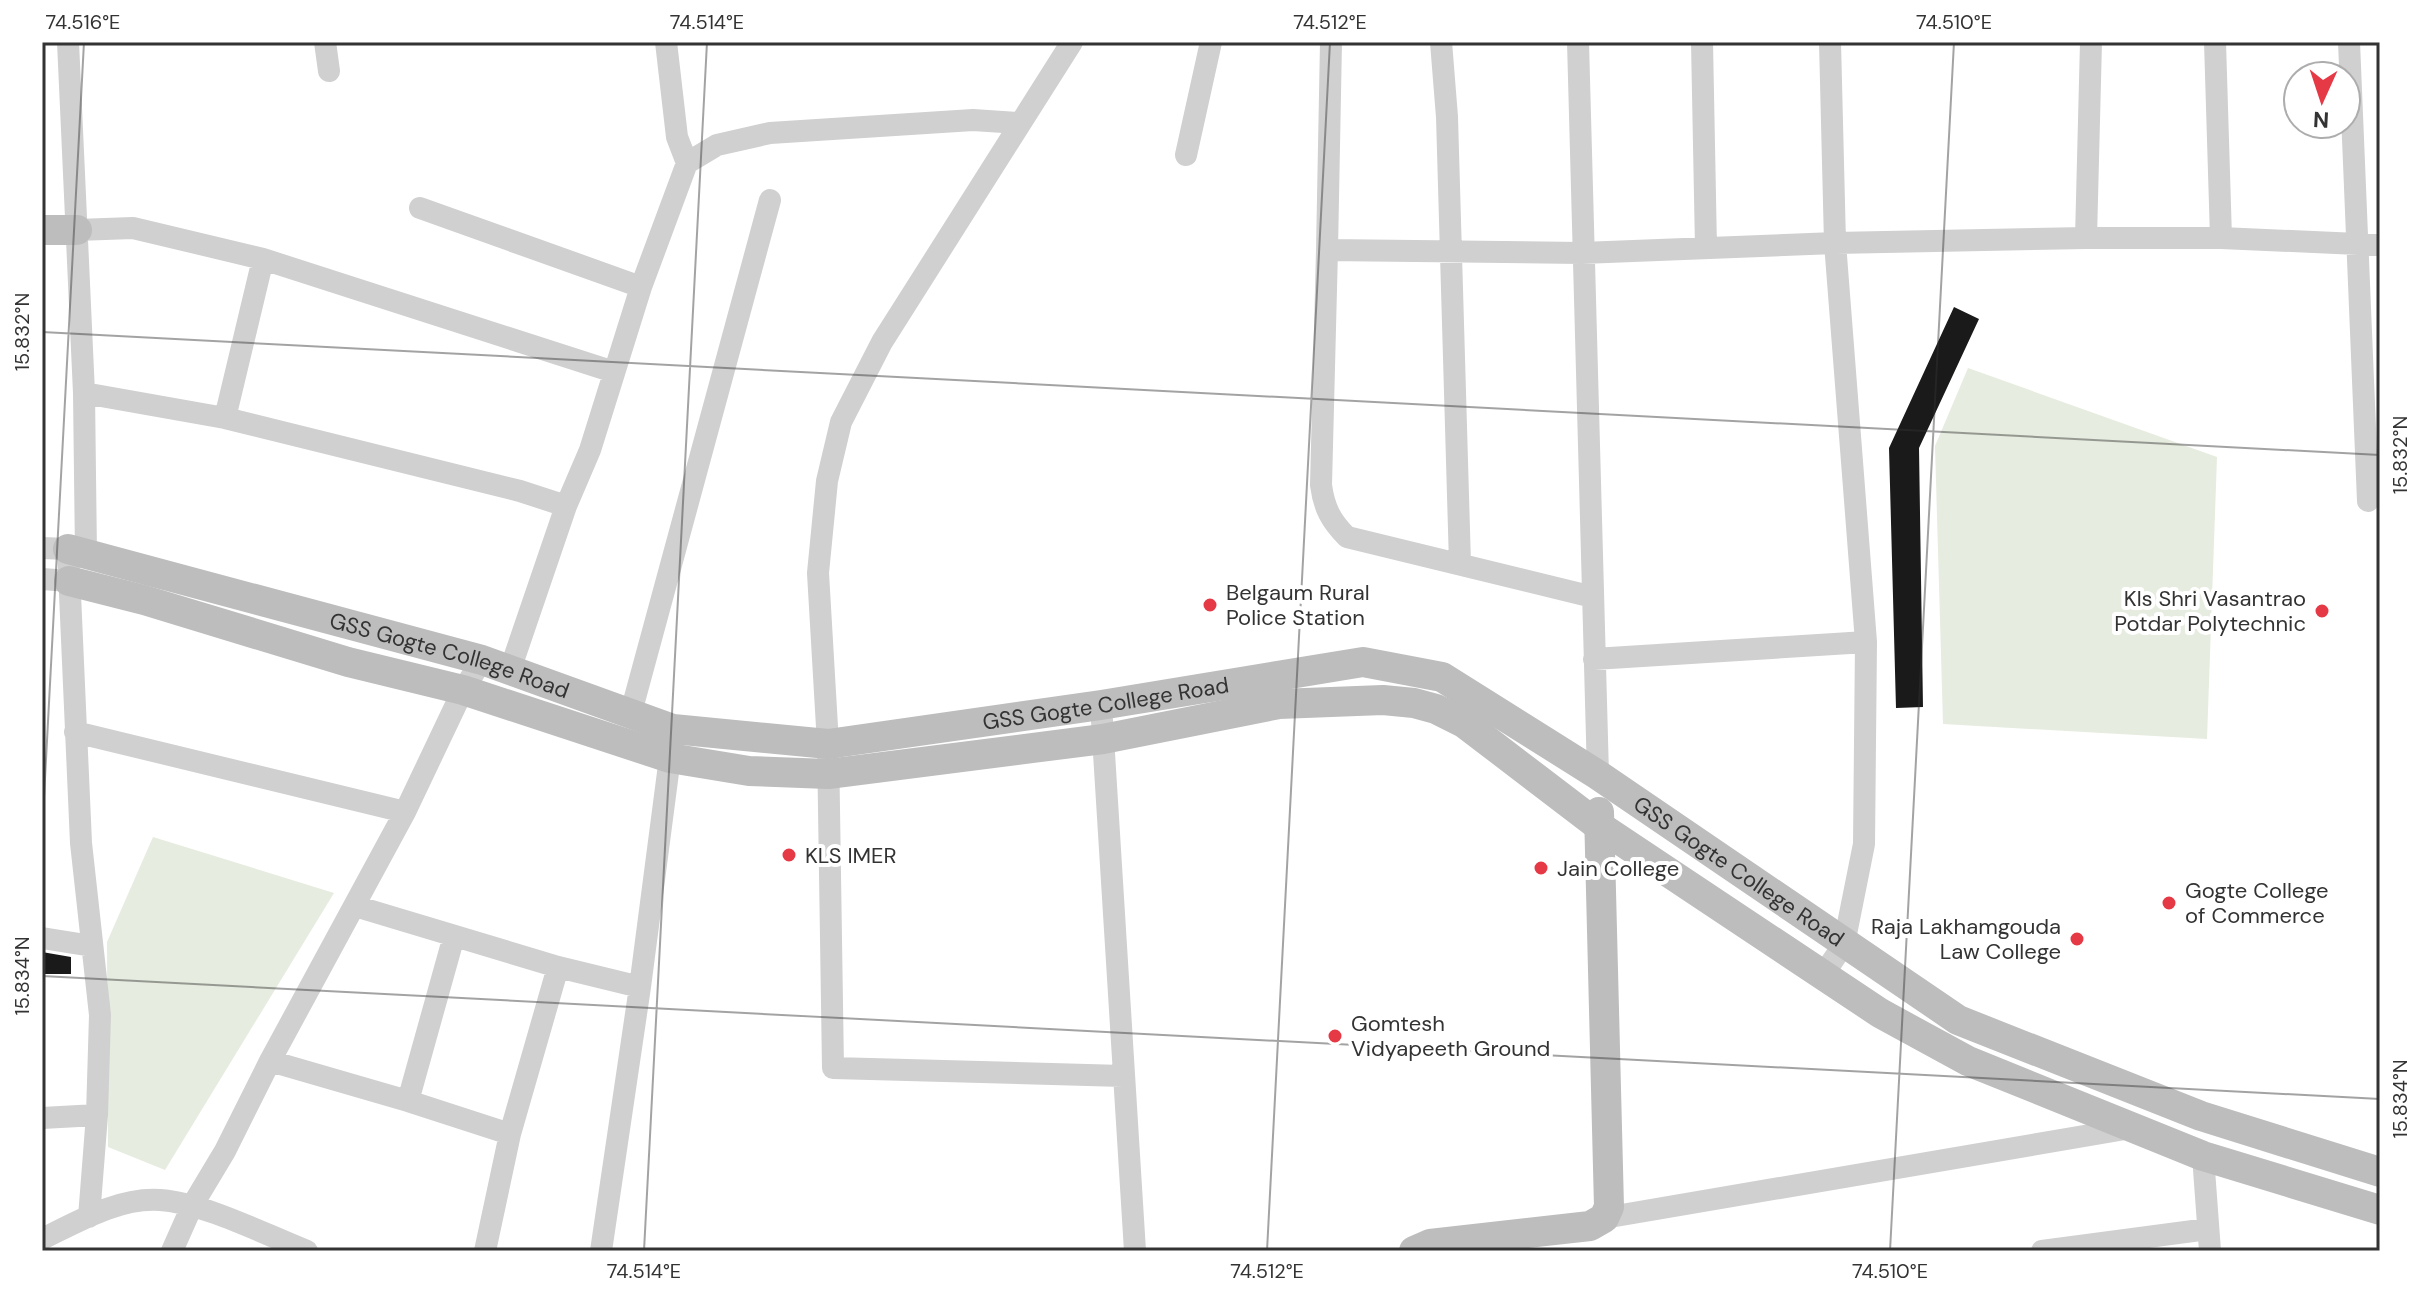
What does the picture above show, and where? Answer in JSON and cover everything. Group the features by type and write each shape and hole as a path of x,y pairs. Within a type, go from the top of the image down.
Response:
{"main road":[{"path":"42,230 77,230"},
{"name":"GSS Gogte College Road","path":"65,551 496,665 630,716 672,744 828,744 1101,705 1363,662 1442,677 1598,775 1958,1020 2201,1116 2380,1172"},
{"path":"56,580 144,600 348,662 672,744 749,771 828,774 1103,739 1279,704 1383,700 1414,703 1436,709 1464,723 1599,826 1880,1013 1968,1061 2203,1156 2380,1210"},
{"path":"1323,669 1327,702"},
{"path":"1414,1251 1430,1244 1590,1226 1604,1218 1609,1207 1598,775"}],"street":[{"path":"68,42 84,393 65,551 56,580 75,732 81,843 100,1015 97,1115 89,1217"},
{"path":"325,42 329,71"},
{"path":"666,42 677,137 687,163"},
{"path":"1072,42 882,342 841,422 827,481 818,573 828,744 833,1068 1123,1076"},
{"path":"1186,155 1211,42"},
{"path":"1331,42 1321,485 1331,521 1347,537 1593,597"},
{"path":"1441,42 1447,117 1460,564"},
{"path":"1578,42 1598,775"},
{"path":"1702,42 1706,248"},
{"path":"1823,975 1844,944 1864,844 1866,642 1835,243 1830,42"},
{"path":"2086,238 2091,42"},
{"path":"2215,42 2221,238"},
{"path":"2349,42 2368,501"},
{"path":"172,1251 192,1206 225,1151 270,1061 405,812 463,690 496,665 590,450 641,287 687,163 717,145 770,133 973,120 1019,123"},
{"path":"630,716 770,200"},
{"path":"420,208 641,287"},
{"path":"77,230 133,228 263,259 614,372"},
{"path":"1327,250 1450,254 1582,253 1835,243 2086,238 2221,238 2380,245"},
{"path":"225,418 263,259"},
{"path":"84,393 225,418 520,491 566,506"},
{"path":"1594,659 1866,642"},
{"path":"1101,705 1135,1251"},
{"path":"75,732 405,812"},
{"path":"601,1251 672,744"},
{"path":"355,906 558,967 640,987"},
{"path":"408,1101 454,936"},
{"path":"42,938 92,946"},
{"path":"485,1251 510,1134 558,967"},
{"path":"270,1061 510,1134"},
{"path":"42,1118 97,1115"},
{"path":"1604,1218 2137,1127"},
{"path":"2042,1251 2209,1240 2203,1156"},
{"path":"42,1239 120,1205 158,1200 192,1206 307,1251"}],"shaded area":[{"path":"1968,368 2217,457 2207,739 1943,724 1935,446"},
{"path":"153,837 334,893 165,1170 108,1147 107,942"}],"building":[{"path":"1954,307 1979,319 1919,448 1923,707 1896,708 1889,448"},
{"path":"42,952 71,957 71,974 42,974"}],"place":[{"name":"Belgaum Rural Police Station","path":"1210,605"},
{"name":"Kls Shri Vasantrao Potdar Polytechnic","path":"2322,611"},
{"name":"KLS IMER","path":"789,855"},
{"name":"Jain College","path":"1541,868"},
{"name":"Gogte College of Commerce","path":"2169,903"},
{"name":"Raja Lakhamgouda Law College","path":"2077,939"},
{"name":"Gomtesh Vidyapeeth Ground","path":"1335,1036"}]}
